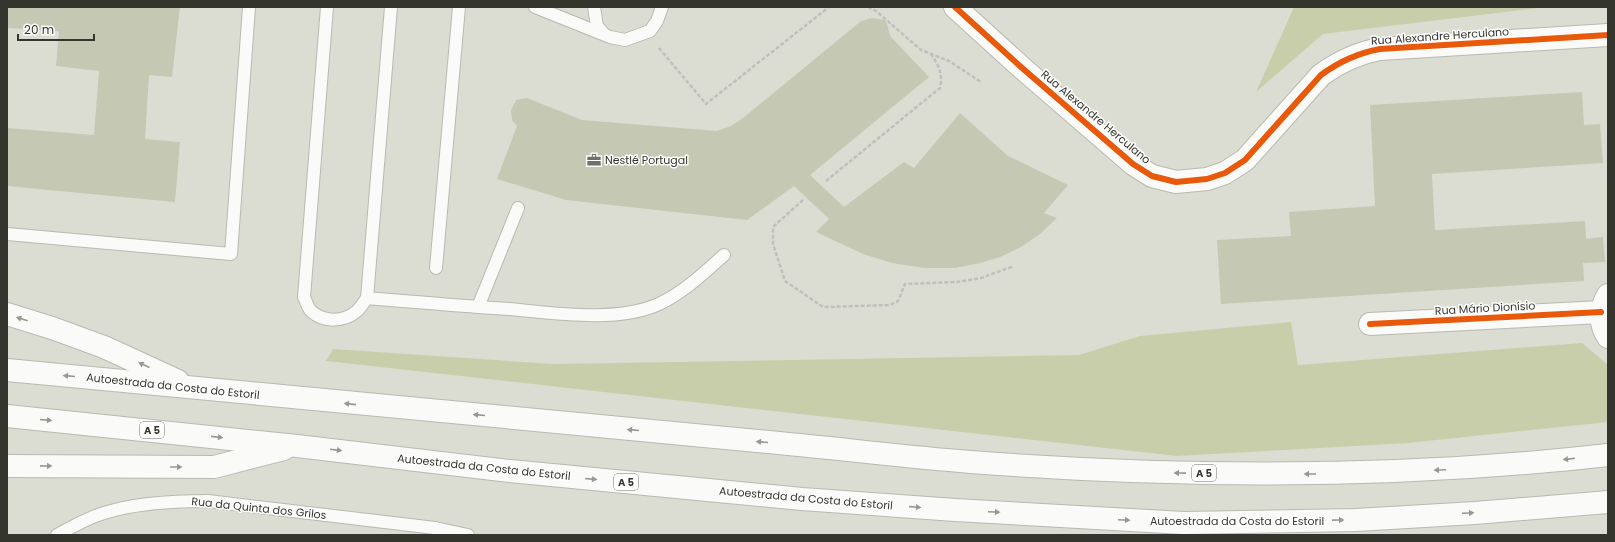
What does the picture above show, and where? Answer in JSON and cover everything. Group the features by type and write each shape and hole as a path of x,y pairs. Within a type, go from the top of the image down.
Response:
{"main road":[{"name":"Rua Alexandre Herculano","path":"955,7 1021,67 1133,164 1152,176 1176,182 1207,179 1225,173 1245,160 1322,75 1332,66 1362,52 1380,49 1608,35"},
{"name":"Rua Mário Dionísio","path":"1370,324 1605,303 1602,322 1608,337"},
{"path":"7,314 52,328 104,347 192,387"},
{"name":"Autoestrada da Costa do Estoril","path":"7,370 192,387 352,404 794,444 968,462 1076,469 1181,473 1315,474 1436,470 1533,463 1608,455"},
{"name":"Autoestrada da Costa do Estoril","path":"7,416 297,446 510,471 802,498 955,510 1184,523 1356,520 1608,502"},
{"path":"7,466 214,467 297,446"}],"lane":[{"path":"7,234 231,254 250,7"},
{"path":"327,7 304,297 310,310 325,319 336,320 354,313 367,298 391,7"},
{"path":"436,268 459,7"},
{"path":"535,7 604,34 625,40 650,31 657,21 662,7"},
{"path":"594,7 597,26 604,34"},
{"path":"478,307 518,208"},
{"path":"367,298 593,315 642,310 659,304 680,292 700,277 724,255"},
{"name":"Rua da Quinta dos Grilos","path":"57,535 82,521 105,512 152,503 180,501 208,501 468,535"}],"path":[{"path":"659,48 706,104 829,7"},
{"path":"868,7 876,11 921,50 949,61 981,82"},
{"path":"826,181 940,88 942,79 940,71 931,54"},
{"path":"803,200 773,227 773,244 785,281 823,307 890,305 898,301 905,284 957,282 981,278 1014,266"}],"green space":[{"path":"1294,7 1547,7 1323,34 1256,92"},
{"path":"1291,322 1298,365 1582,343 1608,365 1608,422 1408,443 1177,456 326,361 333,349 554,364 1079,355 1140,336"}],"building":[{"path":"7,7 180,7 172,77 149,75 145,139 180,142 175,202 7,186 7,128 94,135 99,71 56,66 59,31 7,28"},
{"path":"871,18 885,20 890,36 929,77 810,175 844,207 904,162 914,168 960,113 1008,156 1068,185 1044,213 1057,218 1040,234 1021,247 1000,257 980,263 955,268 924,268 892,263 863,254 816,232 829,219 794,186 747,220 566,200 497,179 517,126 512,120 511,110 516,100 527,98 582,120 717,131 731,126 743,118 861,21"},
{"path":"1582,92 1584,125 1600,124 1603,163 1432,174 1435,230 1585,221 1586,239 1603,237 1605,262 1583,263 1584,281 1221,304 1217,240 1291,236 1289,212 1375,206 1370,105"}],"cycle path":[{"path":"955,7 1021,67 1133,164 1152,176 1176,182 1207,179 1225,173 1245,160 1321,75 1357,55 1380,49 1608,35"},
{"path":"1370,324 1601,312"}],"place":[{"name":"Nestlé Portugal","path":"594,160"}]}
